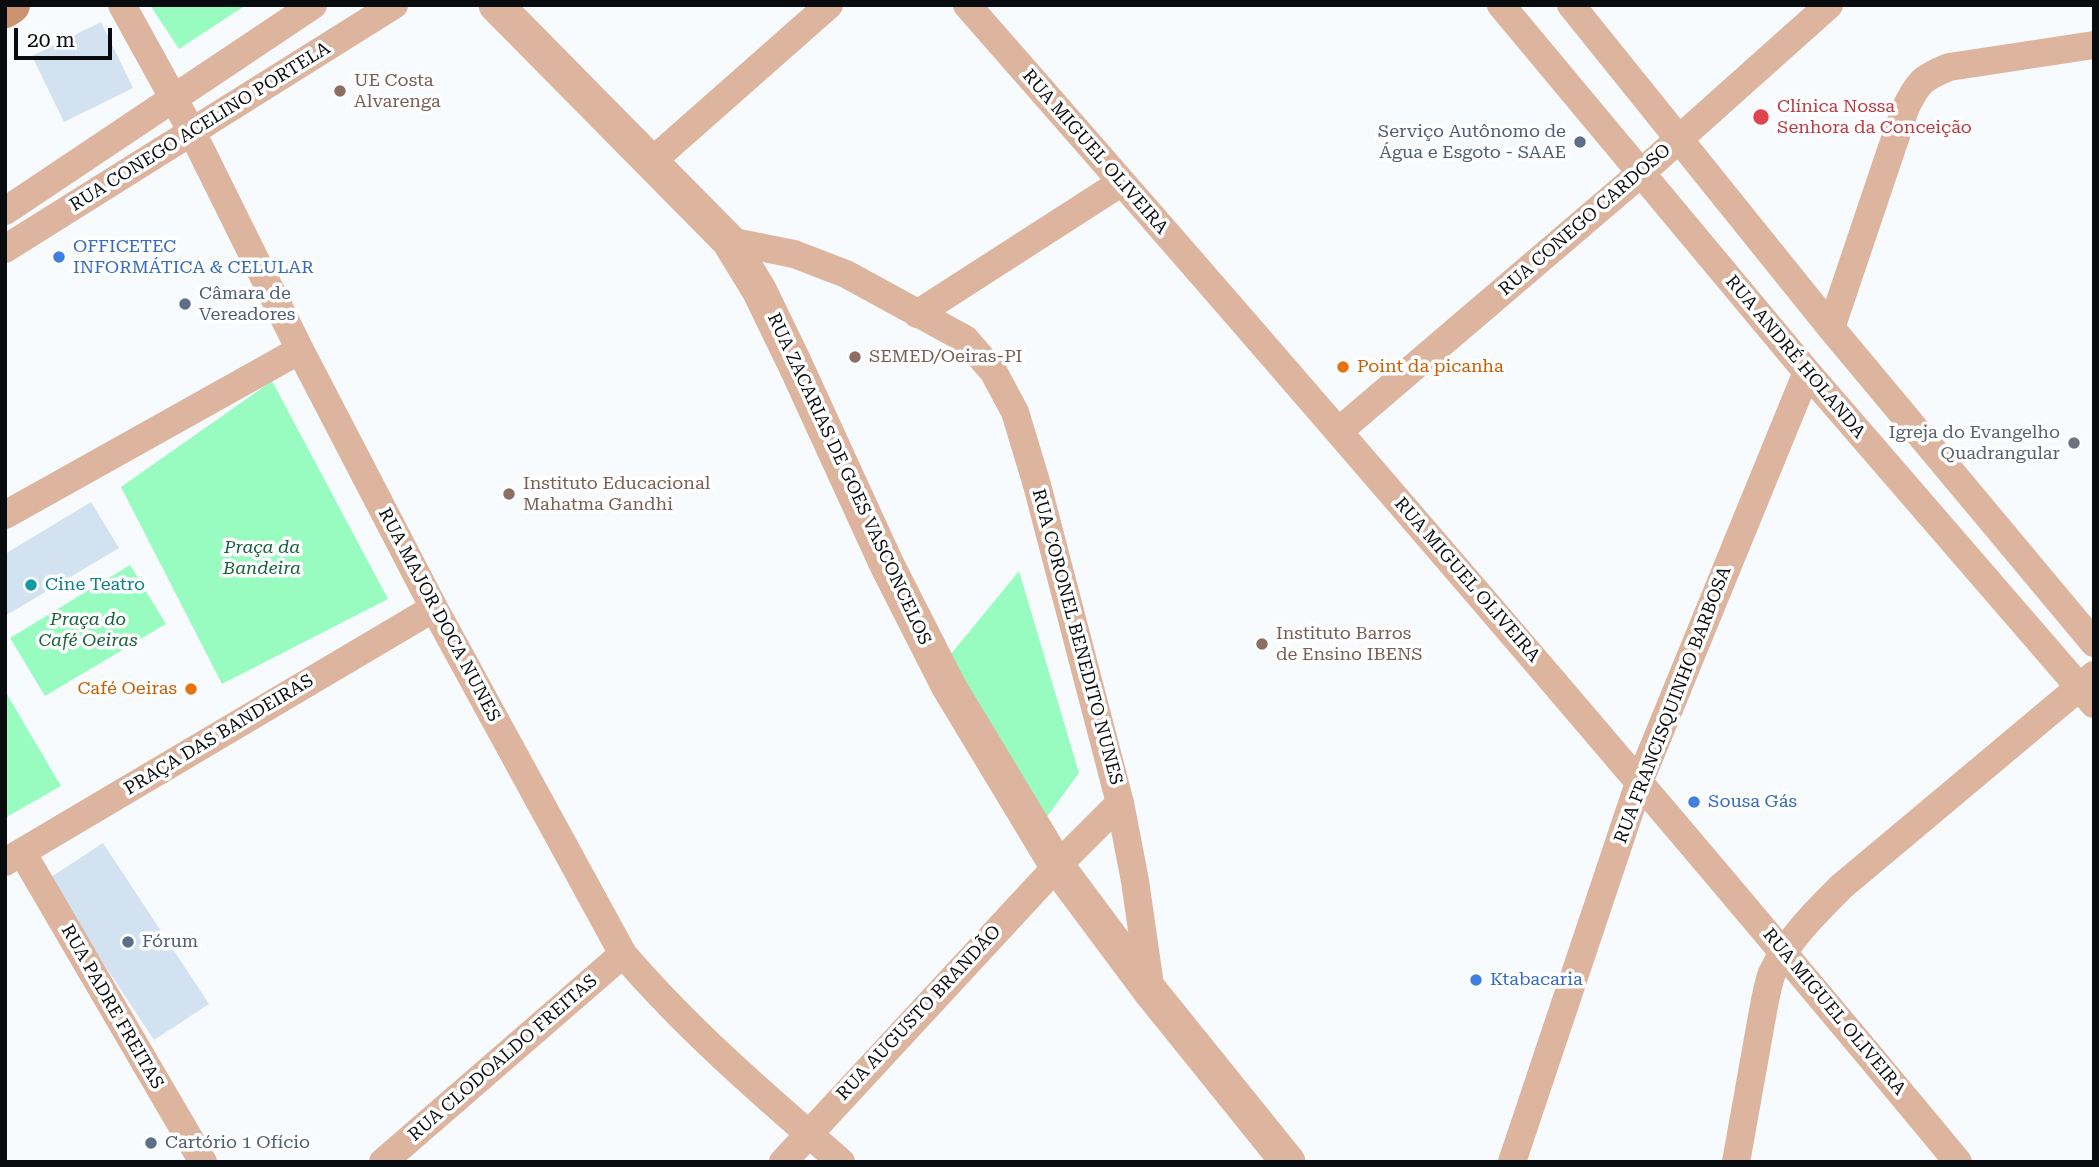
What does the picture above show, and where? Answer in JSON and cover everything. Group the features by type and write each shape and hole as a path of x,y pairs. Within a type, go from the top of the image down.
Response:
{"main road":[{"path":"5,9 11,5"}],"street":[{"name":"RUA MAJOR DOCA NUNES","path":"122,5 192,132 300,350 433,607 624,954 689,1026 841,1162"},
{"name":"RUA CONEGO ACELINO PORTELA","path":"5,211 313,5"},
{"name":"RUA CONEGO ACELINO PORTELA","path":"5,249 394,5"},
{"name":"RUA ZACARIAS DE GOES VASCONCELOS","path":"496,5 729,240 759,290 887,565 949,687 1057,866 1151,992"},
{"path":"650,163 828,5"},
{"name":"RUA MIGUEL OLIVEIRA","path":"967,5 1640,780 1958,1162"},
{"name":"RUA ANDRÉ HOLANDA","path":"1501,5 1807,372 2089,689"},
{"path":"1571,5 1831,328 2094,643"},
{"name":"RUA CONEGO CARDOSO","path":"1339,431 1641,173 1829,5"},
{"path":"1831,328 1905,109 1916,86 1929,75 1949,67 2094,45"},
{"path":"918,314 1122,182"},
{"name":"RUA CORONEL BENEDITO NUNES","path":"729,240 794,254 846,274 965,339 993,371 1015,412 1037,485 1120,803 1135,881 1151,992"},
{"path":"5,516 300,350"},
{"name":"RUA FRANCISQUINHO BARBOSA","path":"1512,1162 1640,780 1807,372"},
{"name":"PRAÇA DAS BANDEIRAS","path":"13,857 433,607"},
{"path":"1736,1162 1772,974 1811,917 1842,886 2089,689"},
{"name":"RUA AUGUSTO BRANDÃO","path":"783,1162 1057,866 1120,803"},
{"name":"RUA PADRE FREITAS","path":"13,857 203,1162"},
{"name":"RUA CLODOALDO FREITAS","path":"383,1162 624,954"},
{"path":"1151,992 1288,1162"}],"green space":[{"path":"150,5 246,5 179,49"},
{"name":"Praça da Bandeira","path":"272,381 388,599 222,684 121,487"},
{"name":"Praça do Café Oeiras","path":"130,565 166,624 45,696 10,638"},
{"path":"1019,571 1079,773 1035,833 946,660"},
{"path":"5,691 61,786 5,818"}],"building":[{"path":"101,22 133,88 64,122 32,56"},
{"name":"Cine Teatro","path":"91,502 119,548 5,616 5,554"},
{"name":"Fórum","path":"103,843 209,1004 154,1040 48,879"}],"place":[{"name":"UE Costa Alvarenga","path":"340,91"},
{"name":"Clínica Nossa Senhora da Conceição","path":"1761,117"},
{"name":"Serviço Autônomo de Água e Esgoto - SAAE","path":"1580,142"},
{"name":"OFFICETEC INFORMÁTICA & CELULAR","path":"59,257"},
{"name":"Câmara de Vereadores","path":"185,304"},
{"name":"SEMED/Oeiras-PI","path":"855,357"},
{"name":"Point da picanha","path":"1343,367"},
{"name":"Igreja do Evangelho Quadrangular","path":"2074,443"},
{"name":"Instituto Educacional Mahatma Gandhi","path":"509,494"},
{"name":"Cine Teatro","path":"31,585"},
{"name":"Instituto Barros de Ensino IBENS","path":"1262,644"},
{"name":"Café Oeiras","path":"191,689"},
{"name":"Sousa Gás","path":"1694,802"},
{"name":"Fórum","path":"128,942"},
{"name":"Ktabacaria","path":"1476,980"},
{"name":"Cartório 1 Ofício","path":"151,1143"}]}
